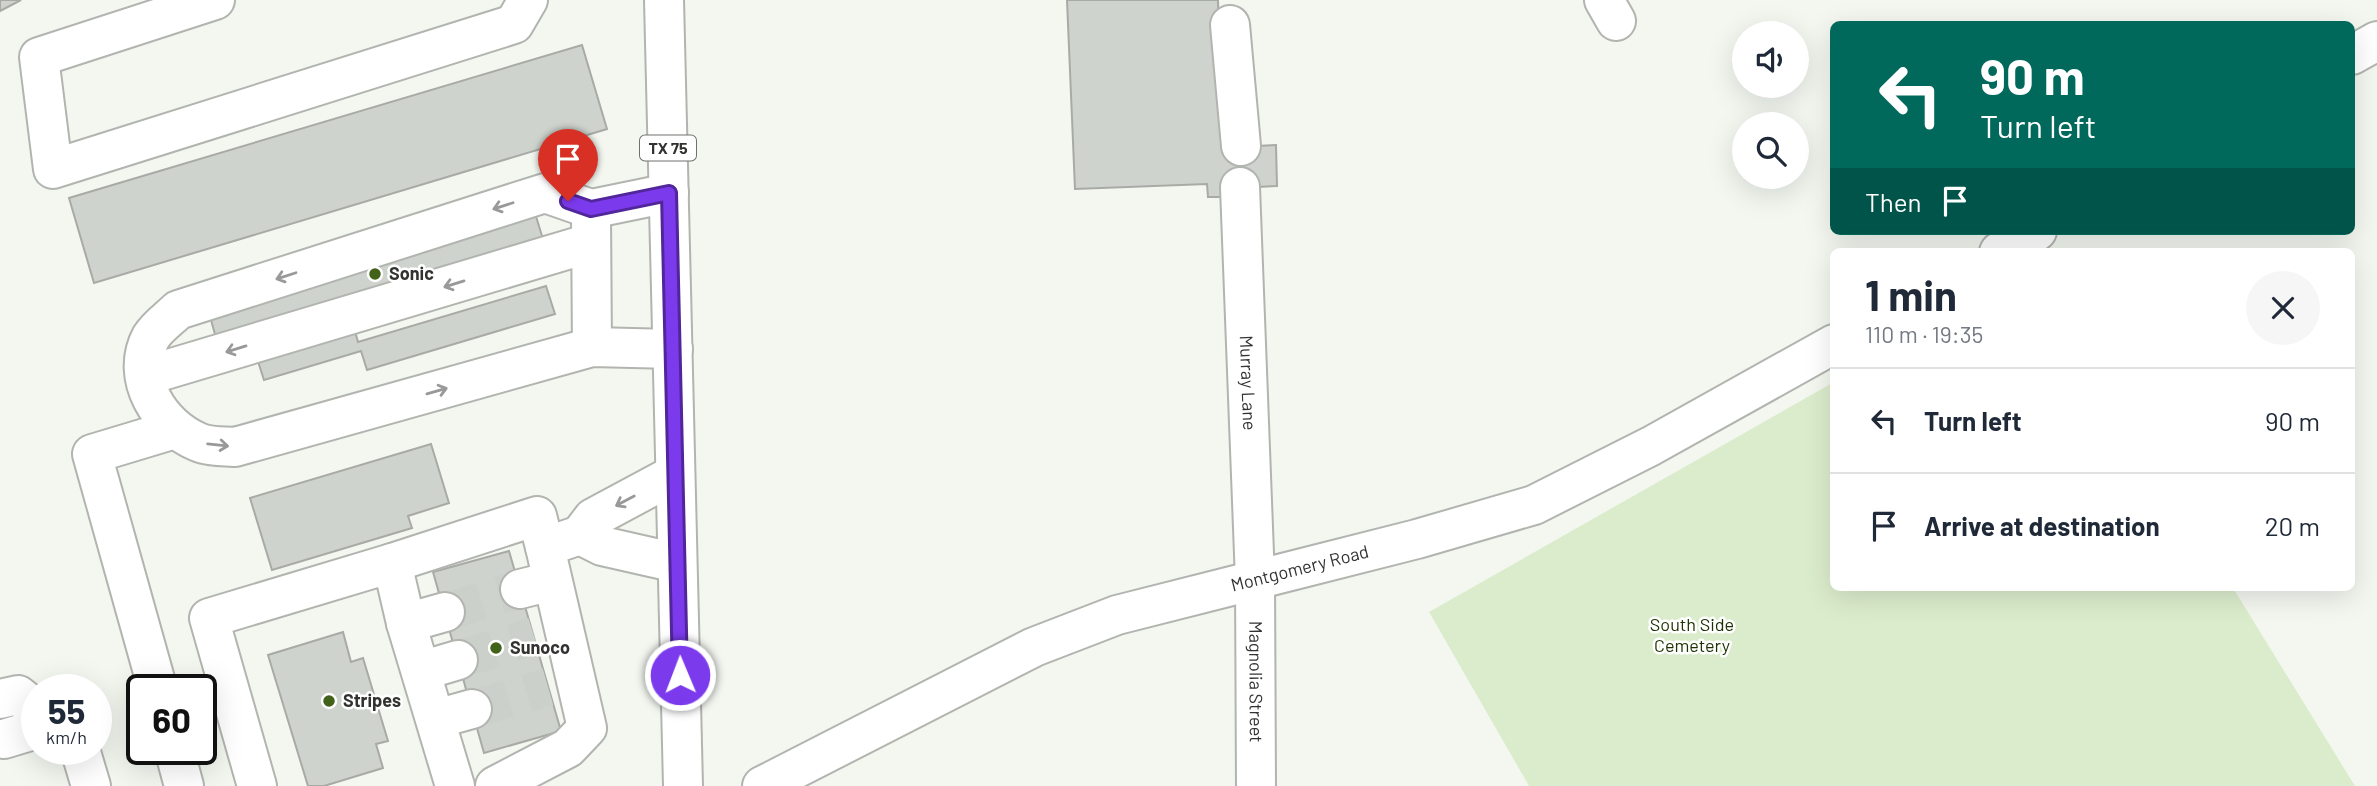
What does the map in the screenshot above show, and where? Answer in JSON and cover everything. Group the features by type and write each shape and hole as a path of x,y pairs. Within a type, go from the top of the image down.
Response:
{"street":[{"path":"215,0 39,57 53,169 514,24 528,0"},
{"name":"TX 75","path":"664,0 683,786"},
{"path":"1230,25 1241,146"},
{"path":"2355,53 2377,41"},
{"name":"Murray Lane","path":"1240,187 1255,579"},
{"path":"591,226 545,193 178,310 152,337 143,369 153,403 175,429 201,443 236,447 592,347 673,349"},
{"path":"145,376 591,226 669,193"},
{"path":"591,226 592,347"},
{"path":"2006,248 2030,235"},
{"name":"Montgomery Road","path":"762,786 1034,647 1117,615 1417,539 1534,505 1651,446 1830,346"},
{"path":"154,674 92,454 175,429"},
{"path":"549,563 593,518 676,474"},
{"path":"257,786 209,618 537,516 549,563 549,633 562,684 587,728 568,748 495,786"},
{"path":"549,563 602,545 677,563"},
{"path":"392,563 406,623 455,786"},
{"name":"Magnolia Street","path":"1255,579 1256,786"},
{"path":"406,623 445,612"},
{"path":"421,671 458,660"},
{"path":"0,699 18,695 21,697"},
{"path":"436,719 472,709"},
{"path":"84,765 91,786"},
{"path":"178,765 184,786"}],"green space":[{"name":"South Side Cemetery","path":"1830,384 1830,591 2235,591 2355,786 1529,786 1429,612"}],"building":[{"path":"0,0 21,0 0,11"},
{"path":"1067,0 1218,0 1222,152 1234,152 1234,147 1276,145 1277,186 1236,188 1223,197 1208,197 1207,184 1075,189"},
{"path":"582,45 607,129 94,283 69,198"},
{"name":"Sonic","path":"534,210 543,239 216,338 208,309"},
{"name":"Sonic","path":"546,286 555,314 367,370 361,351 264,380 253,346 351,317 358,342"},
{"path":"431,444 449,503 408,516 412,528 272,570 250,498"},
{"name":"Sunoco","path":"509,551 561,731 484,753 433,572"},
{"name":"Stripes","path":"343,632 351,662 363,658 388,741 376,744 383,768 324,786 308,786 268,655"}],"tunnel":[{"path":"445,612 520,589"},
{"path":"458,660 534,636"},
{"path":"472,709 548,687"}],"place":[{"name":"Sonic","path":"375,274"},
{"name":"Sunoco","path":"496,648"},
{"name":"Stripes","path":"329,701"}],"route":[{"path":"568,201 591,209 669,193 680,675"}]}
